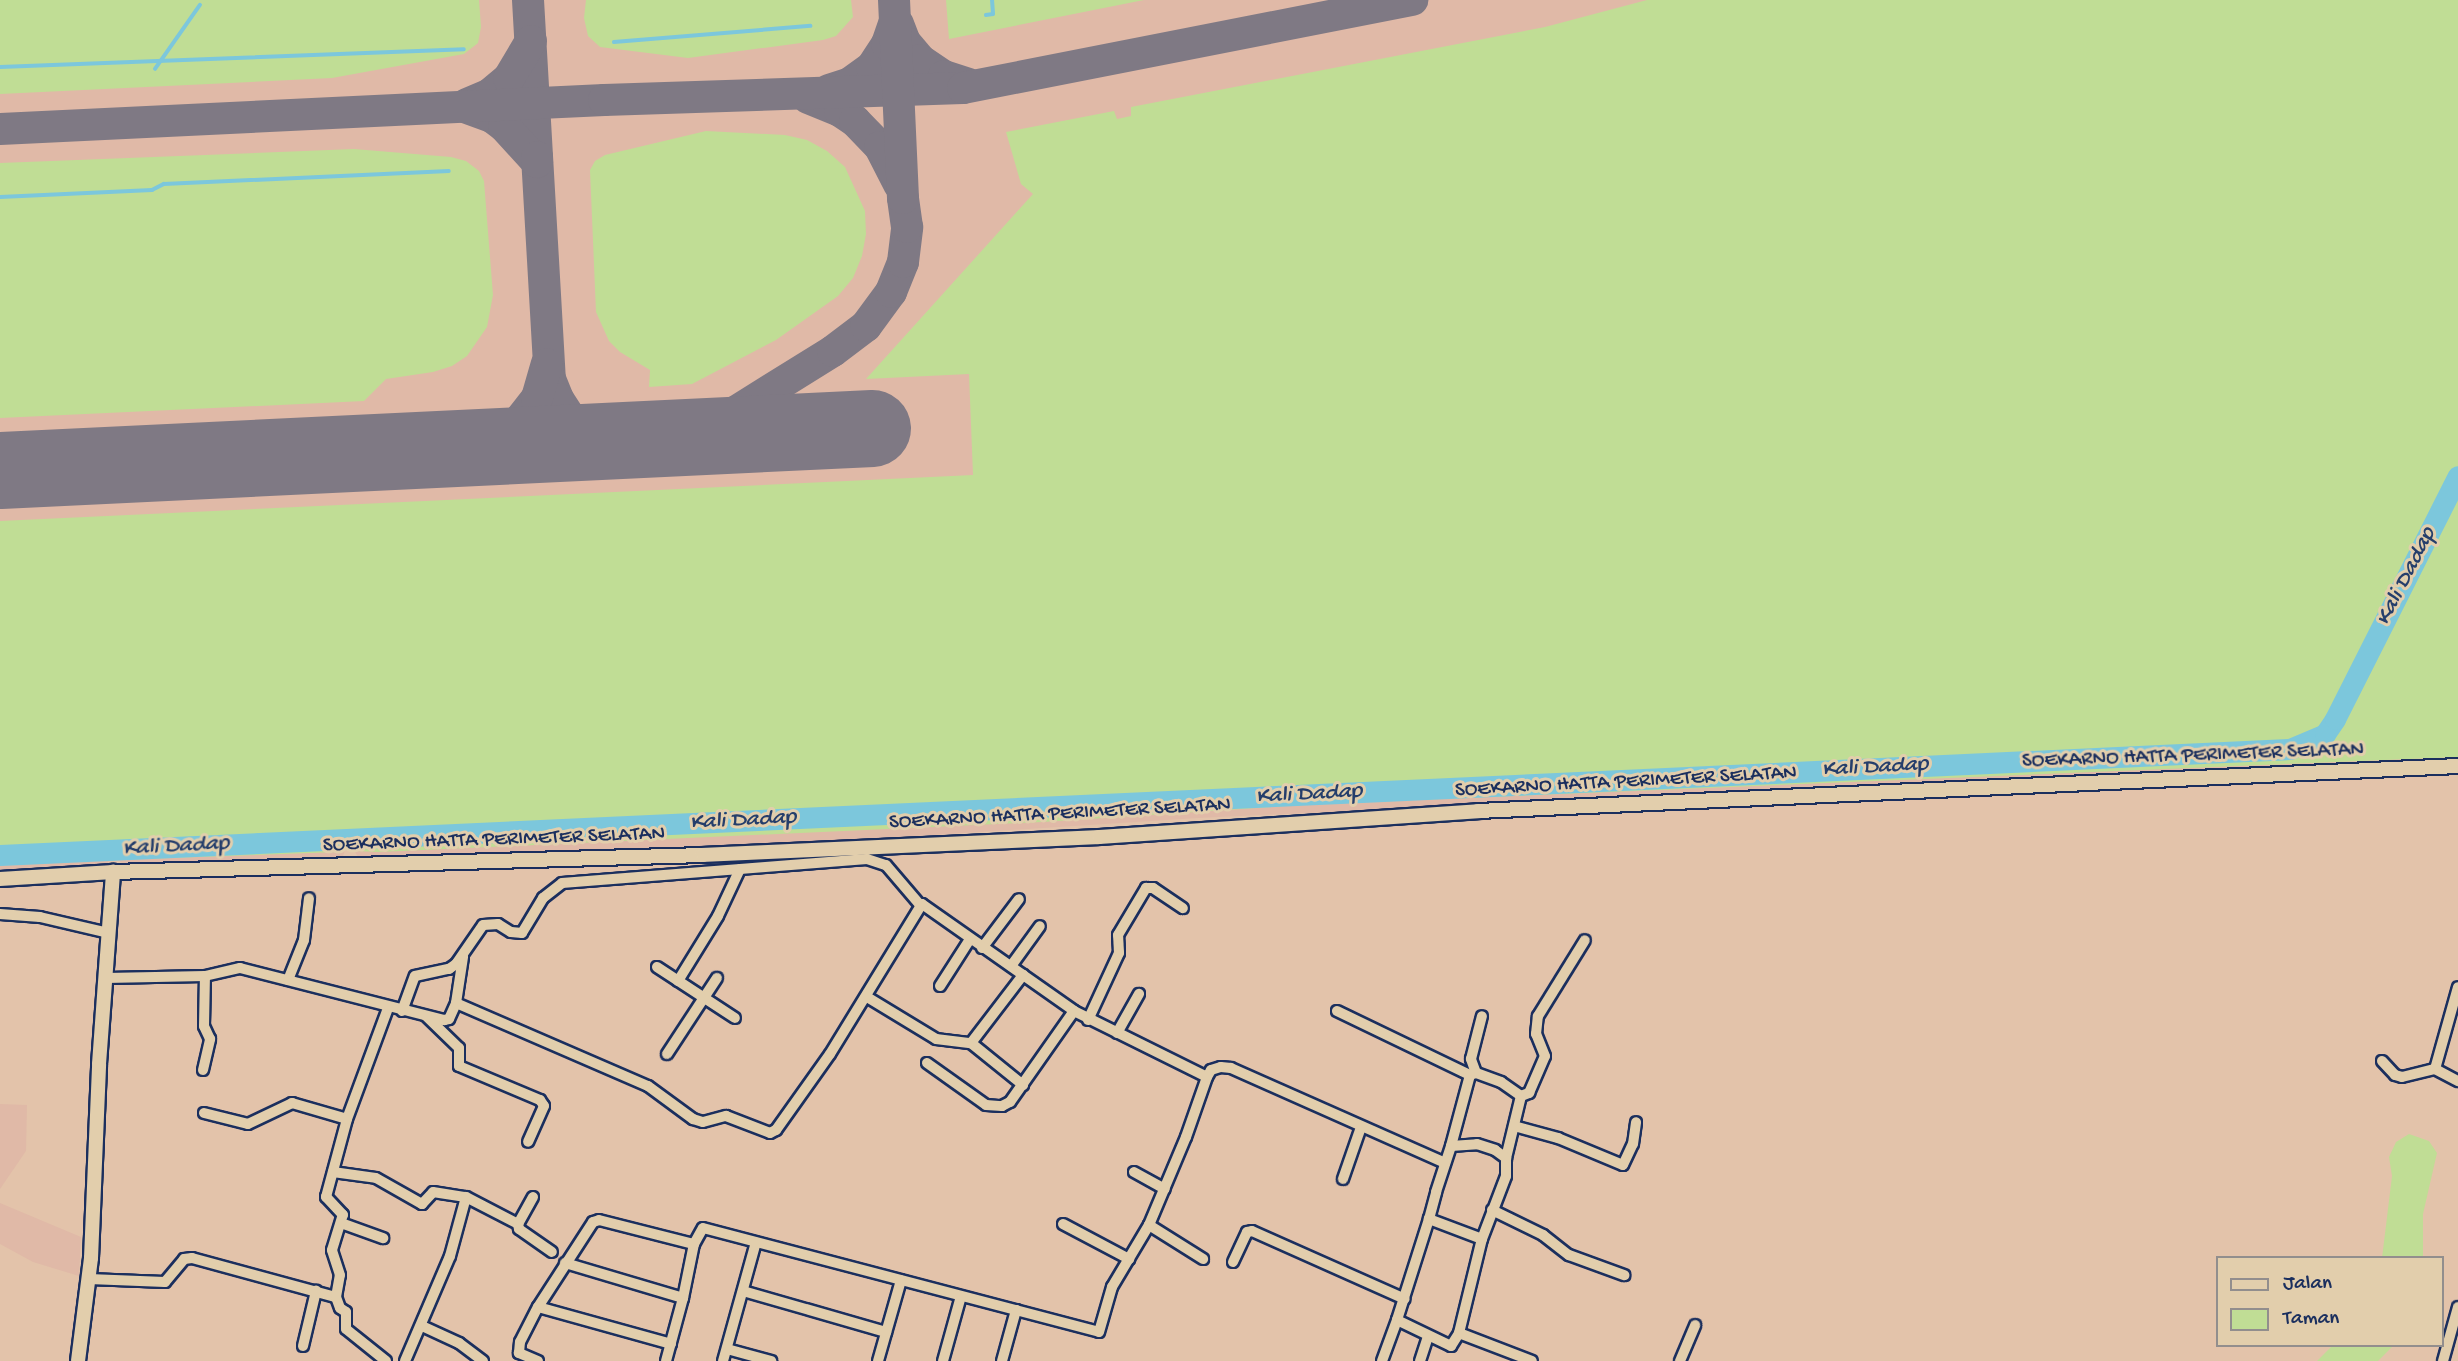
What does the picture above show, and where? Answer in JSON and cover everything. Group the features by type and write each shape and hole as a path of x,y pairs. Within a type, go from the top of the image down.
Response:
{"main road":[{"name":"SOEKARNO HATTA PERIMETER SELATAN","path":"0,879 113,872 703,855 1099,836 1466,811 2458,766"},
{"path":"78,1361 89,1279 113,872"}],"street":[{"path":"402,1011 415,976 449,969 463,957 483,925 498,925 512,932 522,933 543,898 562,883 867,859 880,861 920,905"},
{"path":"678,981 718,916 740,869"},
{"path":"1088,1020 1119,953 1118,935 1146,888 1153,888 1183,908"},
{"path":"288,980 304,940 309,898"},
{"path":"982,948 1019,899"},
{"path":"920,905 926,904 982,948 1074,1012 1207,1077"},
{"path":"456,1003 648,1086 692,1118 703,1122 726,1116 770,1133 776,1130 867,997 920,905"},
{"path":"0,915 40,917 108,933"},
{"path":"1011,966 1041,926"},
{"path":"940,986 970,939"},
{"path":"1521,1096 1529,1093 1545,1056 1536,1034 1538,1016 1585,940"},
{"path":"106,978 205,976 240,968 388,1008 449,1018 456,1003 463,957"},
{"path":"657,967 735,1018"},
{"path":"971,1043 1023,975"},
{"path":"203,1070 210,1039 204,1026 205,976"},
{"path":"667,1054 717,978"},
{"path":"2435,1069 2458,986"},
{"path":"1117,1033 1139,994"},
{"path":"867,997 936,1039 971,1043 1023,1085"},
{"path":"386,1361 346,1329 346,1312 340,1308 336,1297 340,1275 332,1250 344,1215 326,1197 347,1119 388,1008"},
{"path":"927,1063 986,1105 994,1107 1010,1102 1074,1012"},
{"path":"1337,1012 1473,1074 1501,1082 1521,1096"},
{"path":"426,1016 459,1048 459,1066 540,1100 544,1105 528,1142"},
{"path":"1382,1361 1405,1299 1473,1074 1471,1059 1482,1016"},
{"path":"2382,1061 2389,1072 2402,1077 2435,1069 2458,1081"},
{"path":"666,1361 694,1244 703,1228 1099,1332 1112,1287 1149,1225 1211,1070 1231,1068 1445,1163"},
{"path":"1397,1320 1451,1346 1459,1333 1482,1239 1506,1177 1506,1158 1521,1096"},
{"path":"204,1114 248,1124 292,1103 347,1119"},
{"path":"1514,1126 1567,1142 1623,1165 1633,1144 1636,1122"},
{"path":"1343,1179 1361,1127"},
{"path":"1451,1146 1477,1144 1496,1150 1506,1158"},
{"path":"333,1172 376,1178 422,1204 433,1192 466,1197 518,1224 523,1233 552,1252"},
{"path":"1134,1172 1165,1189"},
{"path":"405,1361 450,1256 466,1197"},
{"path":"518,1224 533,1197"},
{"path":"1492,1210 1543,1235 1569,1255 1624,1275"},
{"path":"1429,1219 1482,1239"},
{"path":"538,1361 523,1357 518,1350 538,1307 593,1222 599,1220 694,1244"},
{"path":"341,1223 383,1238"},
{"path":"1063,1224 1129,1259"},
{"path":"1149,1225 1203,1259"},
{"path":"1233,1262 1247,1232 1252,1231 1405,1299"},
{"path":"723,1361 756,1242"},
{"path":"89,1279 165,1282 184,1259 192,1258 336,1297"},
{"path":"565,1263 683,1298"},
{"path":"878,1361 901,1280"},
{"path":"303,1346 316,1291"},
{"path":"743,1291 886,1332"},
{"path":"943,1361 961,1296"},
{"path":"538,1307 671,1344"},
{"path":"2443,1361 2458,1307"},
{"path":"1002,1361 1016,1310"},
{"path":"1681,1361 1695,1325"},
{"path":"422,1326 459,1343 483,1361"},
{"path":"1459,1333 1531,1361"},
{"path":"1420,1361 1428,1337"},
{"path":"727,1349 771,1361"}],"shaded area":[{"path":"0,0 2458,0 2458,760 1198,818 886,838 612,850 360,860 352,847 346,847 342,859 129,867 120,862 119,857 110,857 107,867 0,874"},
{"path":"0,1104 27,1105 26,1151 0,1189"},
{"path":"0,1203 81,1237 79,1276 33,1262 0,1244"}],"green space":[{"path":"0,0 479,0 481,27 478,43 464,54 332,78 0,94"},
{"path":"586,0 851,0 853,17 836,36 823,40 688,58 600,47 588,36 584,18"},
{"path":"946,0 1144,0 949,39"},
{"path":"1647,0 2458,0 2458,757 1317,804 1042,822 379,852 355,851 353,845 344,845 339,852 0,864 0,521 973,475 969,374 866,379 1033,194 1021,184 1006,132 1114,111 1117,119 1131,116 1131,107 1545,27"},
{"path":"706,131 785,135 807,140 827,151 845,167 865,211 866,234 862,256 853,278 838,296 776,340 692,384 649,387 650,370 620,352 609,341 596,312 590,170 595,161 605,155"},
{"path":"354,149 451,157 466,161 479,171 484,181 493,295 487,327 467,356 452,366 433,372 386,379 364,401 0,418 0,163"},
{"path":"2409,1134 2429,1141 2437,1153 2423,1214 2423,1256 2382,1256 2392,1176 2389,1157 2396,1142"},
{"path":"2331,1347 2392,1347 2378,1361 2317,1361"}],"waterway":[{"path":"986,15 993,14 992,0"},
{"path":"155,69 200,5"},
{"path":"614,42 810,26"},
{"path":"0,67 464,49"},
{"path":"0,197 152,190 164,184 449,171"},
{"name":"Kali Dadap","path":"0,855 2290,749 2325,734 2335,719 2458,476"}],"taxiway":[{"path":"528,0 550,379 558,399 573,422 595,436 624,441"},
{"path":"629,440 700,426 735,412 833,351 866,326 891,292 903,262 907,227 903,198 894,0"},
{"path":"0,129 604,100 963,88 1412,0"},
{"path":"829,90 850,83 872,67 887,44 894,24"},
{"path":"898,24 905,42 920,60 944,76 969,84"},
{"path":"467,104 490,94 509,78 531,41"},
{"path":"808,98 840,111 855,121 880,147 899,184"},
{"path":"467,108 492,117 504,126 537,162 537,157"},
{"path":"466,448 494,439 519,421 537,398 547,364"}],"runway":[{"path":"0,470 872,428"}]}
